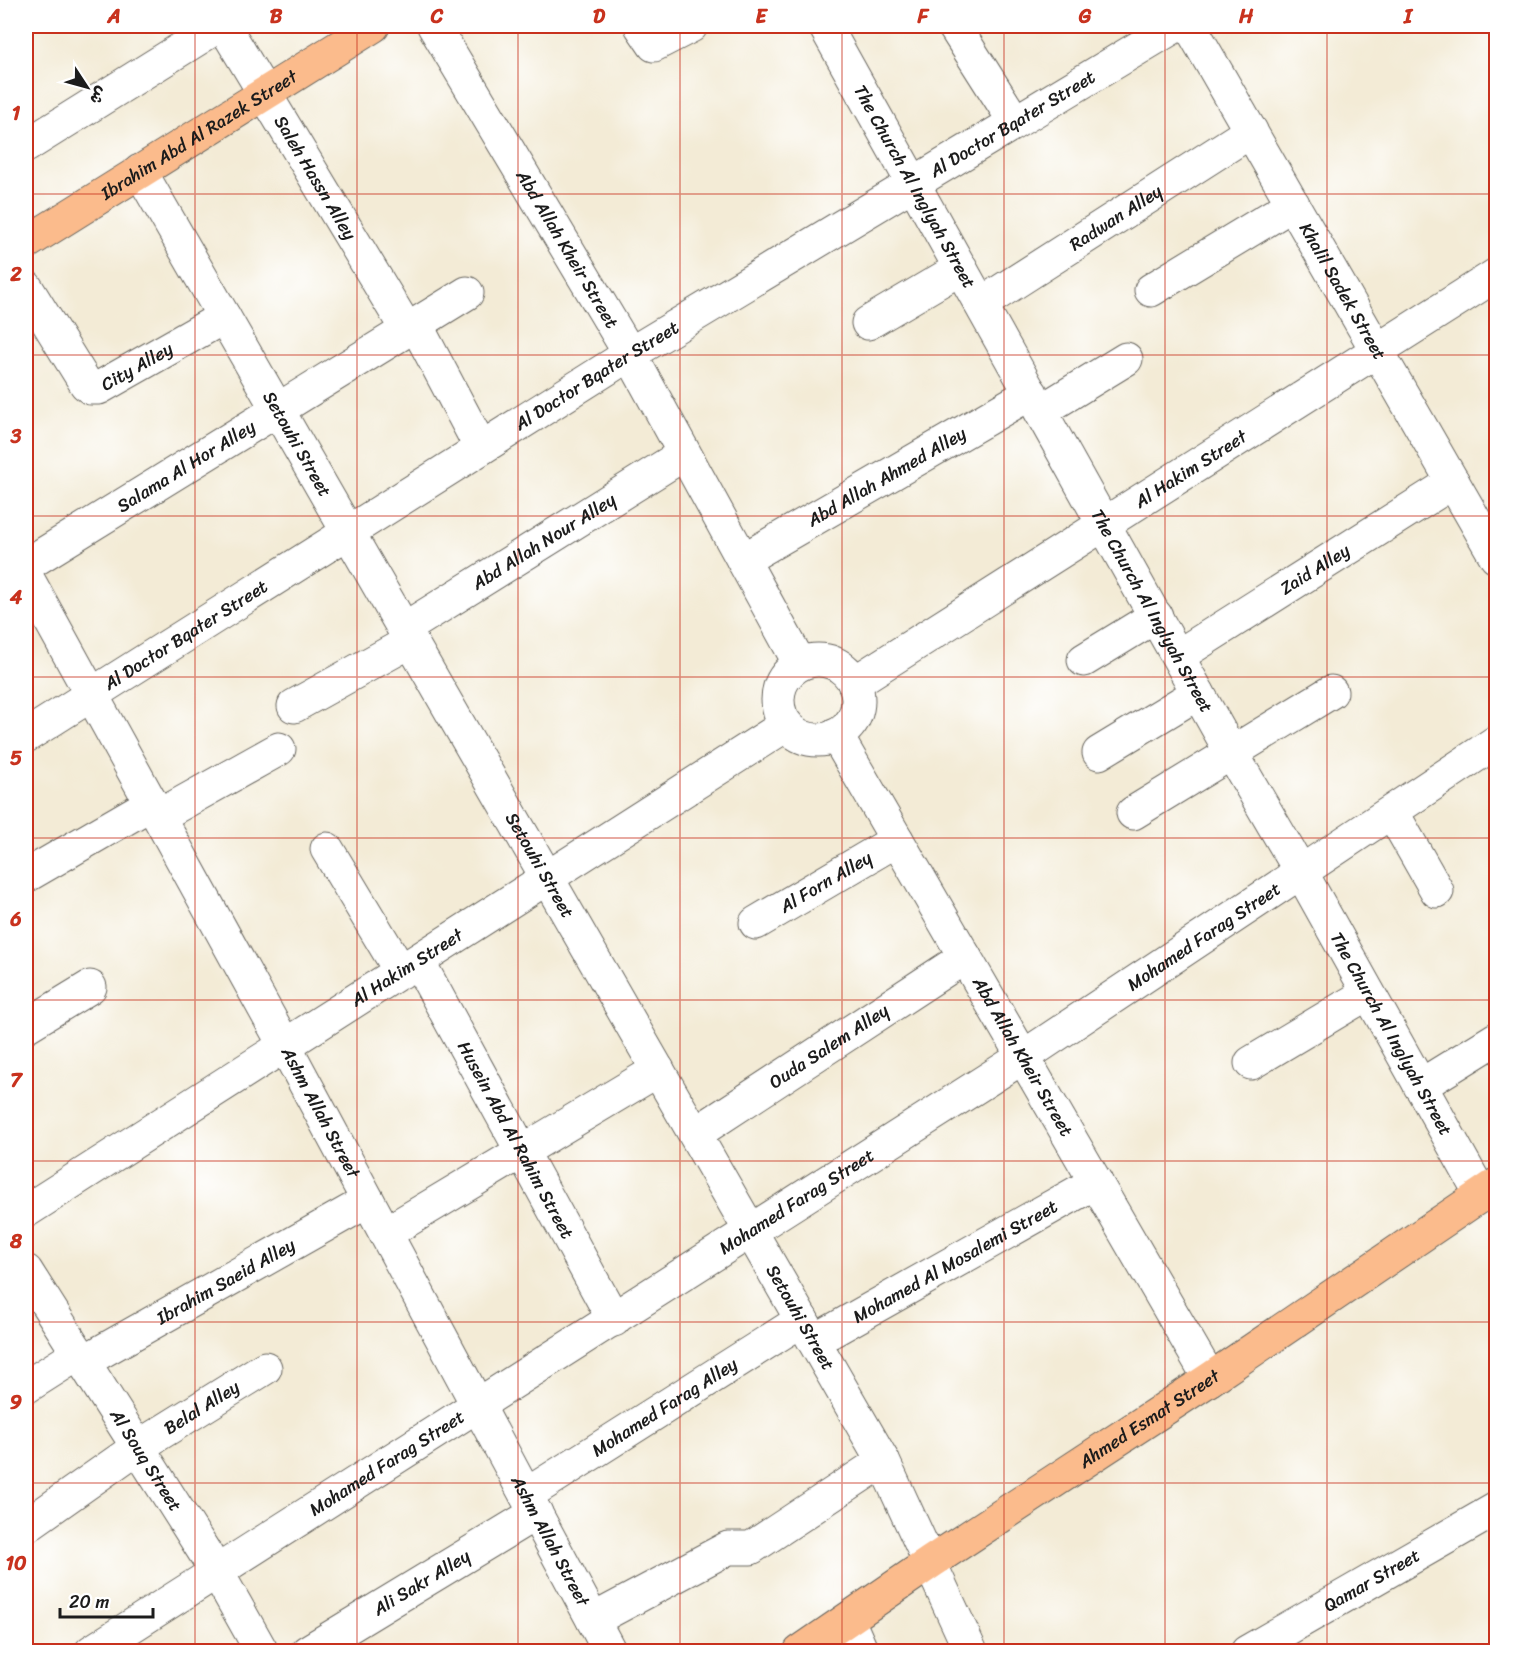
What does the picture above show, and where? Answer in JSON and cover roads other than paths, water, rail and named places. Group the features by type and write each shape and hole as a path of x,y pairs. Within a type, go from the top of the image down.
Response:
{"main road":[{"name":"Ibrahim Abd Al Razek Street","path":"26,243 373,26"},
{"name":"Ahmed Esmat Street","path":"800,1652 1489,1190"}],"street":[{"name":"Saleh Hassn Alley","path":"224,26 411,328 482,448"},
{"name":"Abd Allah Kheir Street","path":"434,26 630,354 800,663"},
{"path":"641,26 654,45 691,26"},
{"name":"The Church Al Inglyah Street","path":"825,26 1420,1086 1489,1190"},
{"path":"954,26 1015,122"},
{"name":"Al Doctor Bqater Street","path":"26,736 630,354 1175,26"},
{"name":"Khalil Sadek Street","path":"1190,26 1497,556"},
{"path":"26,146 199,31"},
{"name":"Radwan Alley","path":"981,304 1251,131"},
{"name":"Setouhi Street","path":"140,171 883,1461 971,1652"},
{"path":"1151,290 1293,204"},
{"path":"868,323 961,268"},
{"name":"Al Hakim Street","path":"854,683 1497,275"},
{"name":"City Alley","path":"26,287 86,384 91,388 99,388 224,317"},
{"name":"Salama Al Hor Alley","path":"26,565 467,293"},
{"name":"Abd Allah Ahmed Alley","path":"743,560 1036,402 1126,359"},
{"name":"Abd Allah Nour Alley","path":"294,706 684,454"},
{"name":"Zaid Alley","path":"1178,656 1453,482"},
{"name":"Ashm Allah Street","path":"26,576 34,610 92,694 156,809 479,1406 601,1642"},
{"path":"1084,660 1156,616"},
{"path":"812,660 831,662 847,672 854,683 858,694 854,718 836,735 815,740 804,738 786,725 780,714 779,691 783,680 790,670 800,663 812,660"},
{"path":"1133,813 1331,692"},
{"path":"1099,753 1198,693"},
{"name":"Al Hakim Street","path":"26,1211 786,725"},
{"name":"Abd Allah Kheir Street","path":"836,735 1210,1379"},
{"name":"Mohamed Farag Street","path":"91,1652 1023,1057 1497,742"},
{"path":"26,876 279,749"},
{"path":"1392,812 1437,891"},
{"name":"Al Forn Alley","path":"756,923 897,840"},
{"name":"Husein Abd Al Rahim Street","path":"327,849 409,967 522,1151 614,1320"},
{"name":"Ouda Salem Alley","path":"695,1134 965,957"},
{"path":"26,1026 90,987"},
{"path":"1251,1064 1368,993"},
{"path":"1420,1086 1497,1039"},
{"path":"386,1233 658,1070"},
{"name":"Mohamed Al Mosalemi Street","path":"808,1330 1096,1182"},
{"name":"Ibrahim Saeid Alley","path":"26,1387 368,1201"},
{"name":"Al Souq Street","path":"26,1271 217,1572 262,1652"},
{"name":"Mohamed Farag Alley","path":"531,1504 808,1330"},
{"name":"Belal Alley","path":"138,1447 265,1368"},
{"path":"26,1526 138,1447"},
{"path":"601,1642 728,1548 751,1548 883,1461"},
{"name":"Ali Sakr Alley","path":"307,1652 531,1504"},
{"name":"Qamar Street","path":"1247,1652 1281,1643 1497,1509"},
{"path":"848,1620 862,1652"}]}
